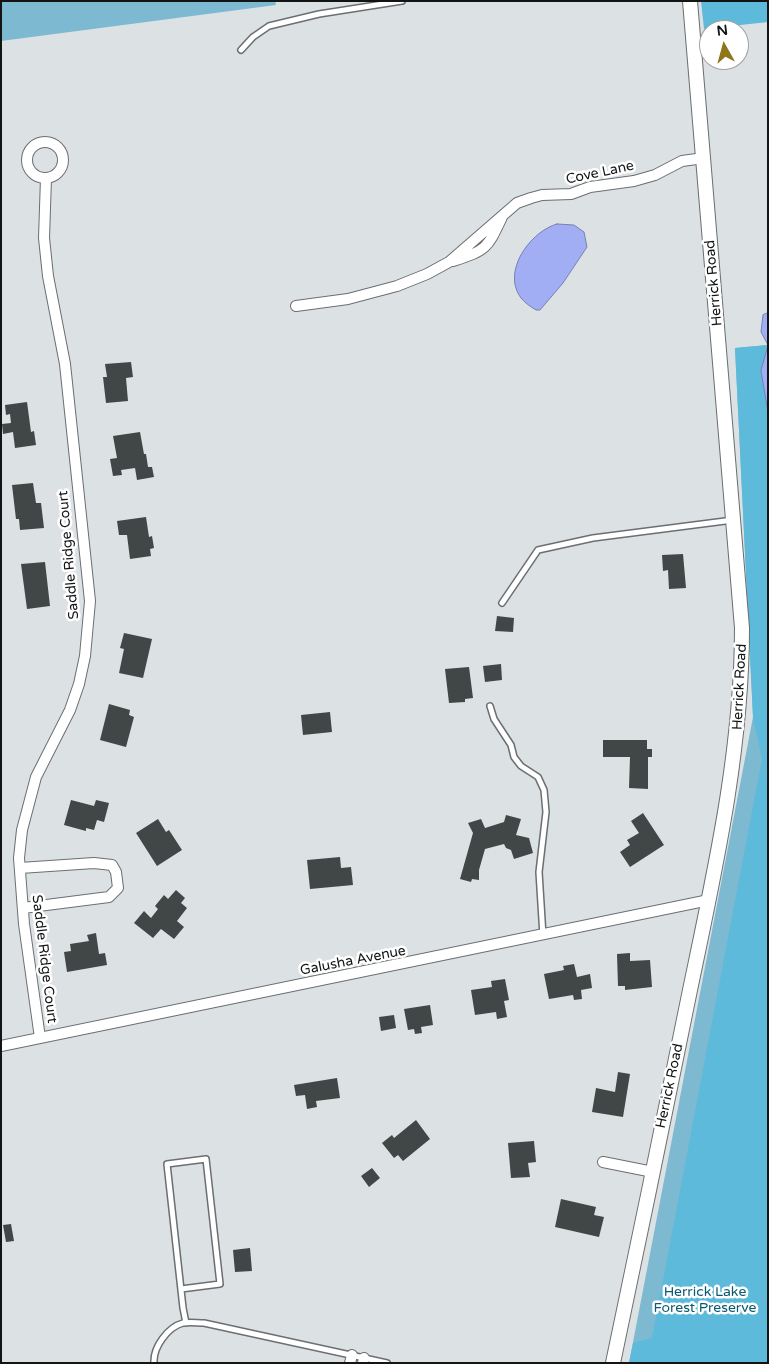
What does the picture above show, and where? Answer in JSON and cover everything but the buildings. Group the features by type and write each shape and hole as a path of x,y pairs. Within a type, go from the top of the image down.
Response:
{"street":[{"name":"Herrick Road","path":"613,1363 709,900 733,774 740,714 742,628 690,1"},
{"name":"Cove Lane","path":"449,262 517,203 542,195 571,194 590,188 634,181 655,175 682,160 704,158"},
{"name":"Saddle Ridge Court","path":"40,1038 22,908 20,868 22,830 27,803 36,777 70,710 79,684 89,628 90,601 65,364 52,305 44,238 46,178"},
{"name":"Cove Lane","path":"296,306 348,299 396,286 427,274 449,262 479,253 487,247 504,214"},
{"path":"20,868 94,862 112,865 118,883 118,888 109,897 22,908"},
{"name":"Galusha Avenue","path":"1,1046 543,936 709,900"},
{"path":"603,1162 653,1172"}],"lane":[{"path":"241,50 253,37 269,26 319,14 402,1"},
{"path":"502,603 538,550 593,538 733,520"},
{"path":"490,706 494,719 511,745 514,757 521,766 538,778 544,790 546,812 539,872 543,936"},
{"path":"181,1289 220,1284 206,1159 167,1164 181,1289 186,1323"},
{"path":"154,1363 153,1357 158,1345 166,1335 186,1323 204,1323 351,1359 387,1363"}],"green space":[{"path":"1,1 275,1 276,5 1,41"},
{"path":"701,1 768,1 768,22 749,24 749,20 703,20"},
{"name":"Herrick Lake Forest Preserve","path":"768,345 768,1363 629,1363 753,717 735,348"},
{"name":"Herrick Lake Forest Preserve","path":"768,345 761,371 768,412 768,1363 629,1363 633,1343 652,1338 762,759 753,717 735,348"}],"shaded area":[{"path":"557,224 574,225 584,232 587,247 563,283 540,310 536,310 521,298 516,287 517,265 529,243 547,228"},
{"path":"768,313 768,345 761,332 763,315"},
{"path":"768,346 768,412 761,371"}]}
